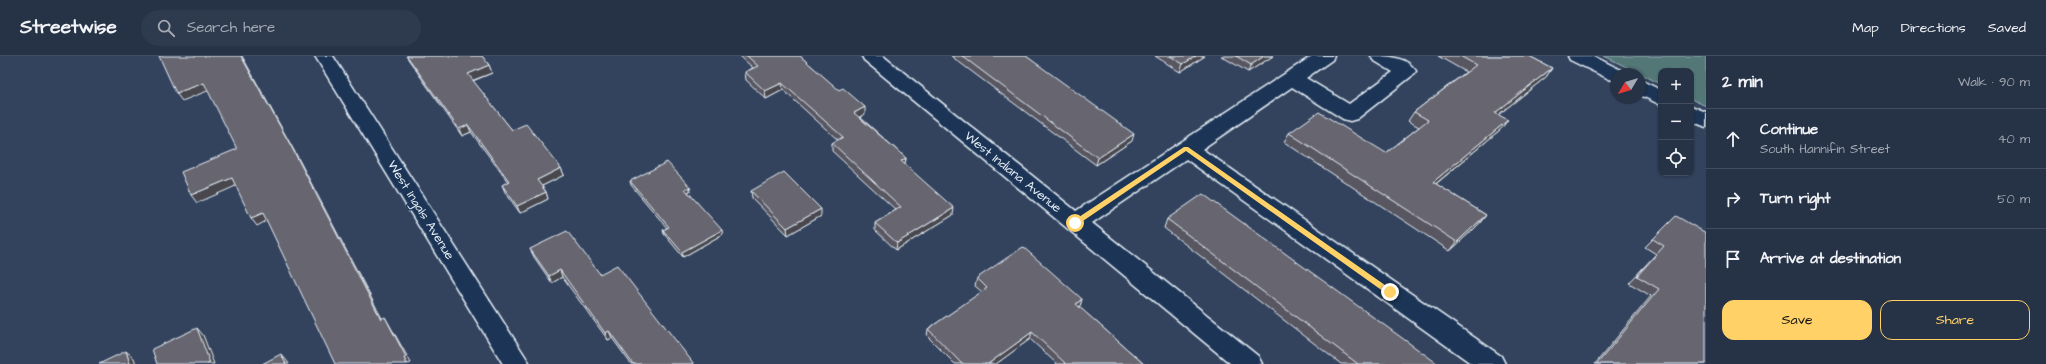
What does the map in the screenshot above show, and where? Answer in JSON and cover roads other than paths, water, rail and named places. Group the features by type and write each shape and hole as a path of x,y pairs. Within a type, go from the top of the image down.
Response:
{"street":[{"name":"West Ingals Avenue","path":"324,56 517,364"},
{"name":"West Indiana Avenue","path":"871,56 1249,364"},
{"path":"1075,223 1325,56"},
{"path":"1292,78 1350,114 1406,71 1380,56"},
{"path":"1577,56 1610,72"},
{"path":"1646,91 1658,97"},
{"path":"1694,114 1706,120"},
{"path":"1186,148 1492,364"}]}
